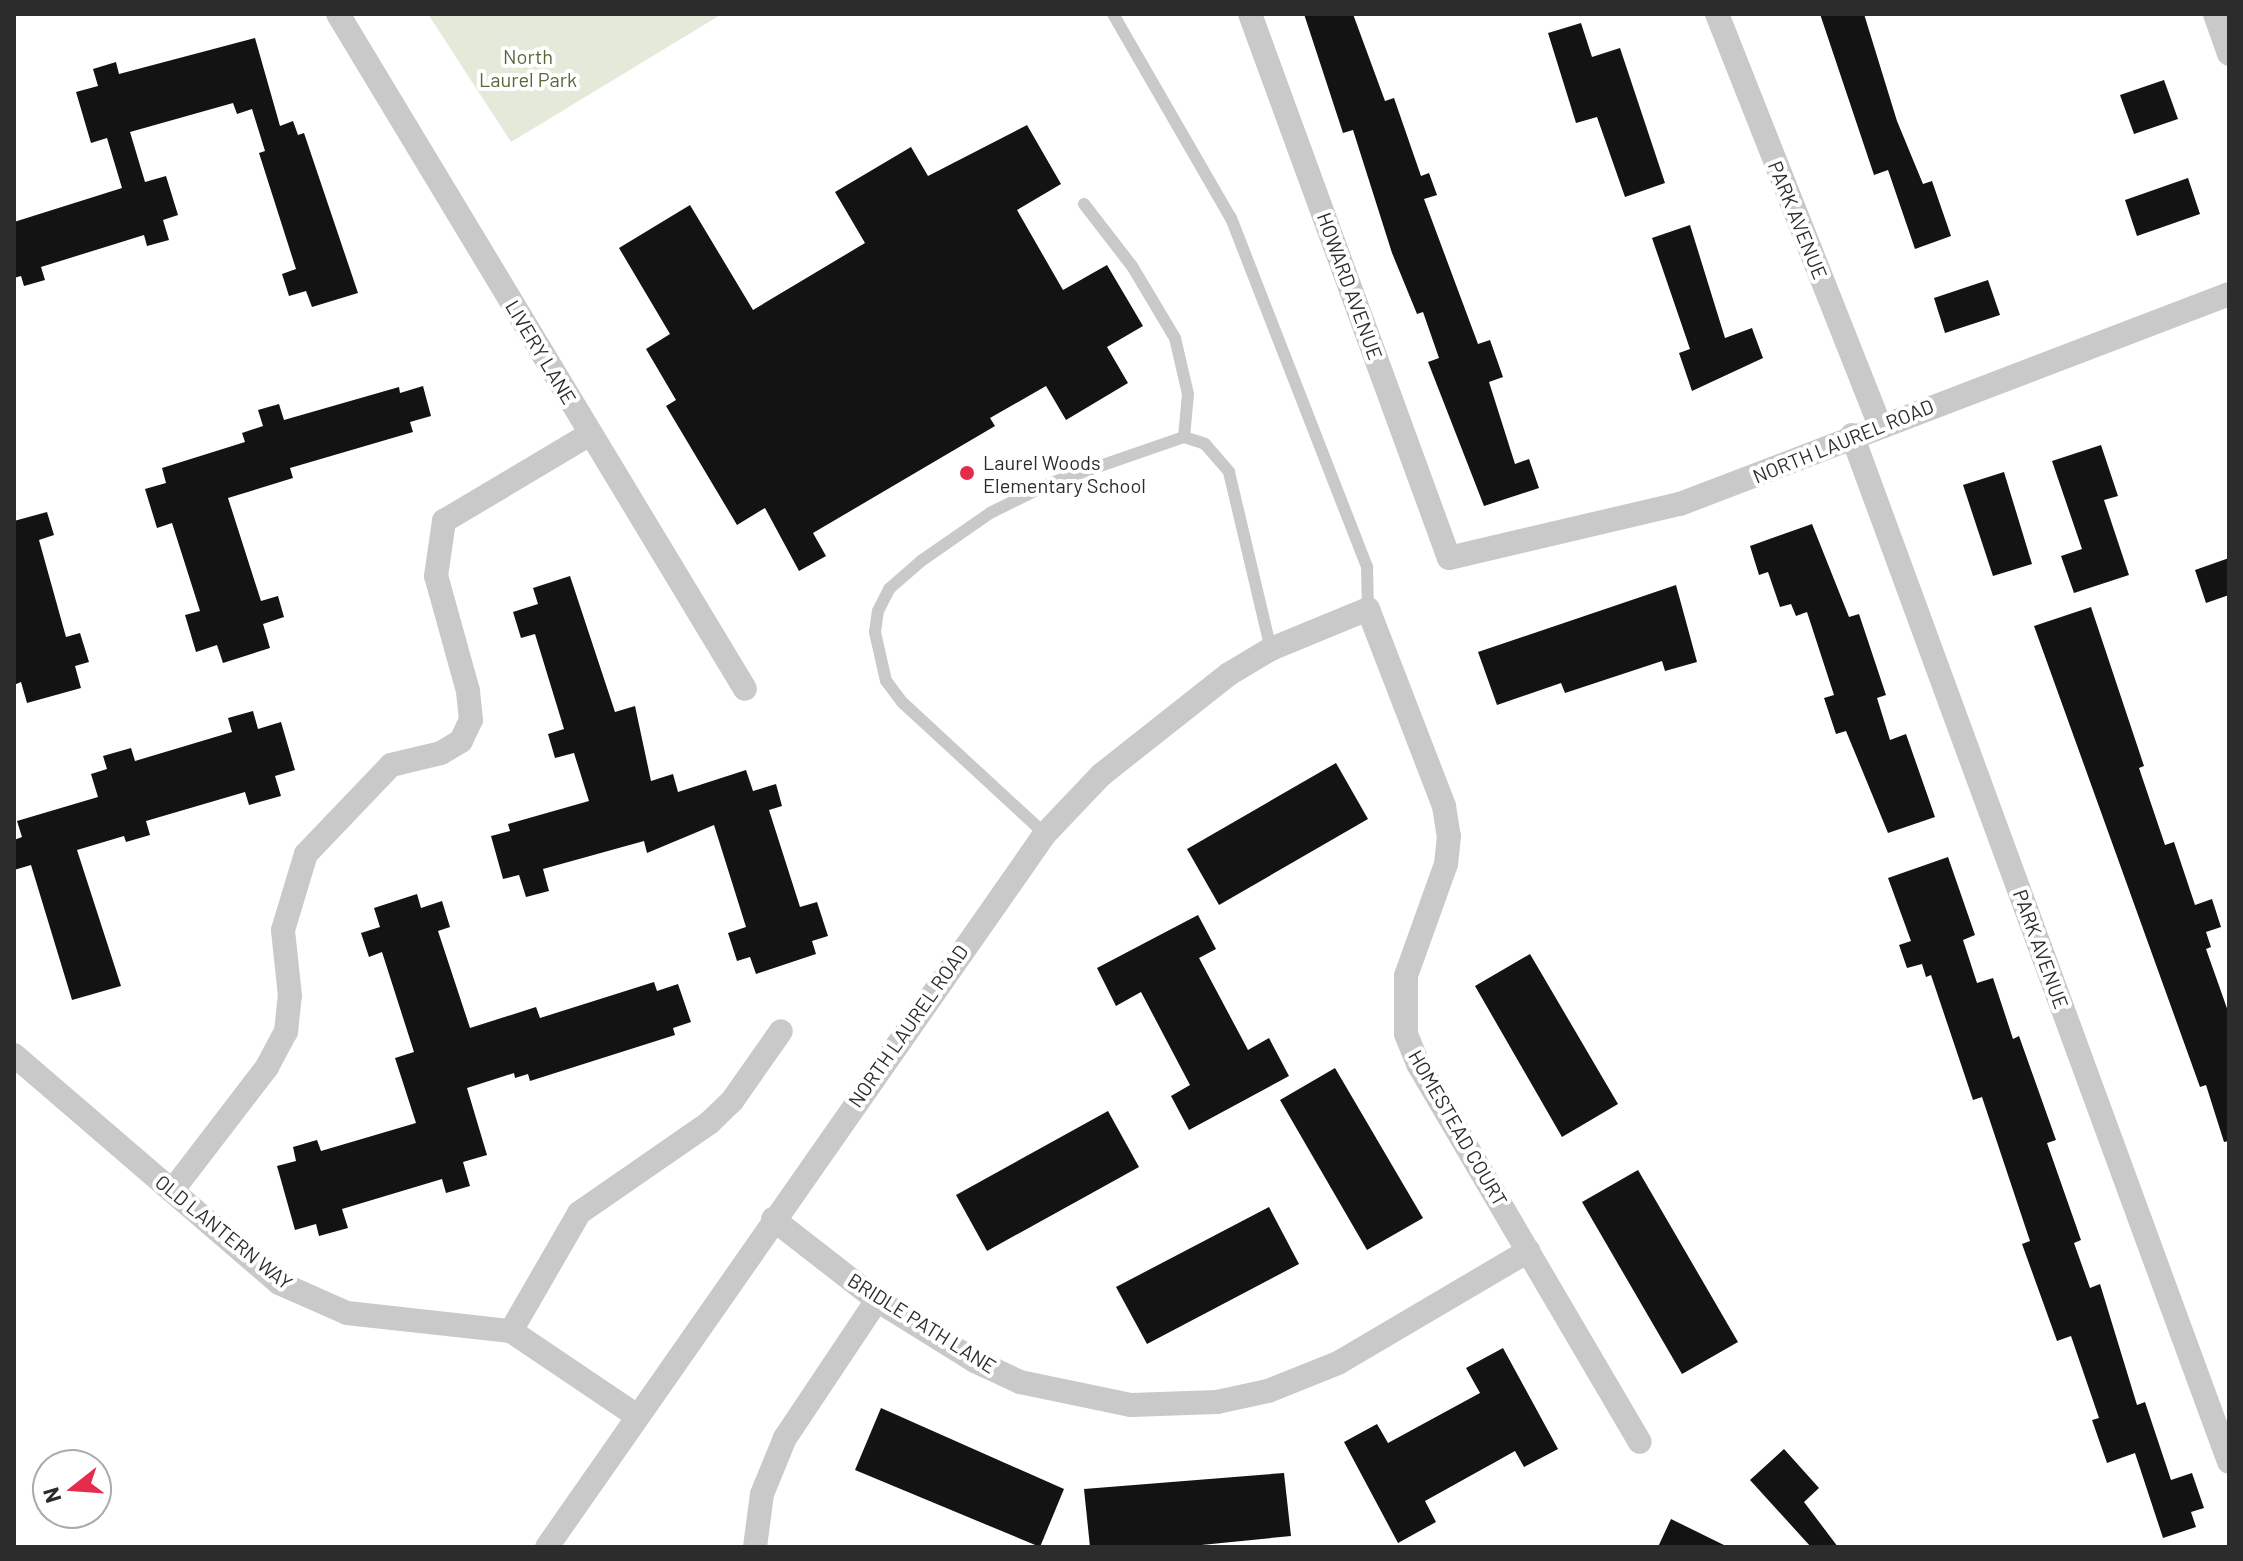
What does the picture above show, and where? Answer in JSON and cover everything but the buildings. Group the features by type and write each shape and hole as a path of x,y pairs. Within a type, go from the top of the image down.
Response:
{"street":[{"name":"LIVERY LANE","path":"338,14 745,689"},
{"name":"HOWARD AVENUE","path":"1250,14 1449,558"},
{"name":"PARK AVENUE","path":"1717,14 1880,425"},
{"path":"2215,14 2229,54"},
{"name":"NORTH LAUREL ROAD","path":"1449,558 1680,504 1852,435 2229,294"},
{"path":"172,1191 267,1067 286,1032 290,996 283,930 306,854 391,765 441,753 461,741 471,720 468,691 436,576 444,521 590,434"},
{"name":"PARK AVENUE","path":"1852,435 2229,1462"},
{"name":"NORTH LAUREL ROAD","path":"547,1547 773,1219 1045,834 1101,775 1170,717 1271,649 1368,609"},
{"name":"HOMESTEAD COURT","path":"1368,609 1444,806 1449,836 1446,864 1406,976 1406,1034 1418,1064 1640,1442"},
{"path":"511,1331 579,1213 709,1123 732,1101 781,1031"},
{"name":"OLD LANTERN WAY","path":"14,1055 279,1283 347,1313 511,1331 637,1416"},
{"name":"BRIDLE PATH LANE","path":"773,1219 877,1300 975,1361 1020,1382 1131,1405 1189,1405 1268,1391 1338,1363 1528,1251"},
{"path":"755,1547 762,1494 785,1438 877,1300"}],"lane":[{"path":"1113,14 1231,218 1367,567 1368,609"},
{"path":"1084,204 1132,266 1175,338 1188,394 1184,437"},
{"path":"1045,834 902,702 878,658 878,611 889,589 990,513 1115,457 1184,437 1205,444 1229,472 1271,649"}],"green space":[{"name":"North Laurel Park","path":"428,14 722,14 511,142"}],"place":[{"name":"Laurel Woods Elementary School","path":"967,473"}]}
